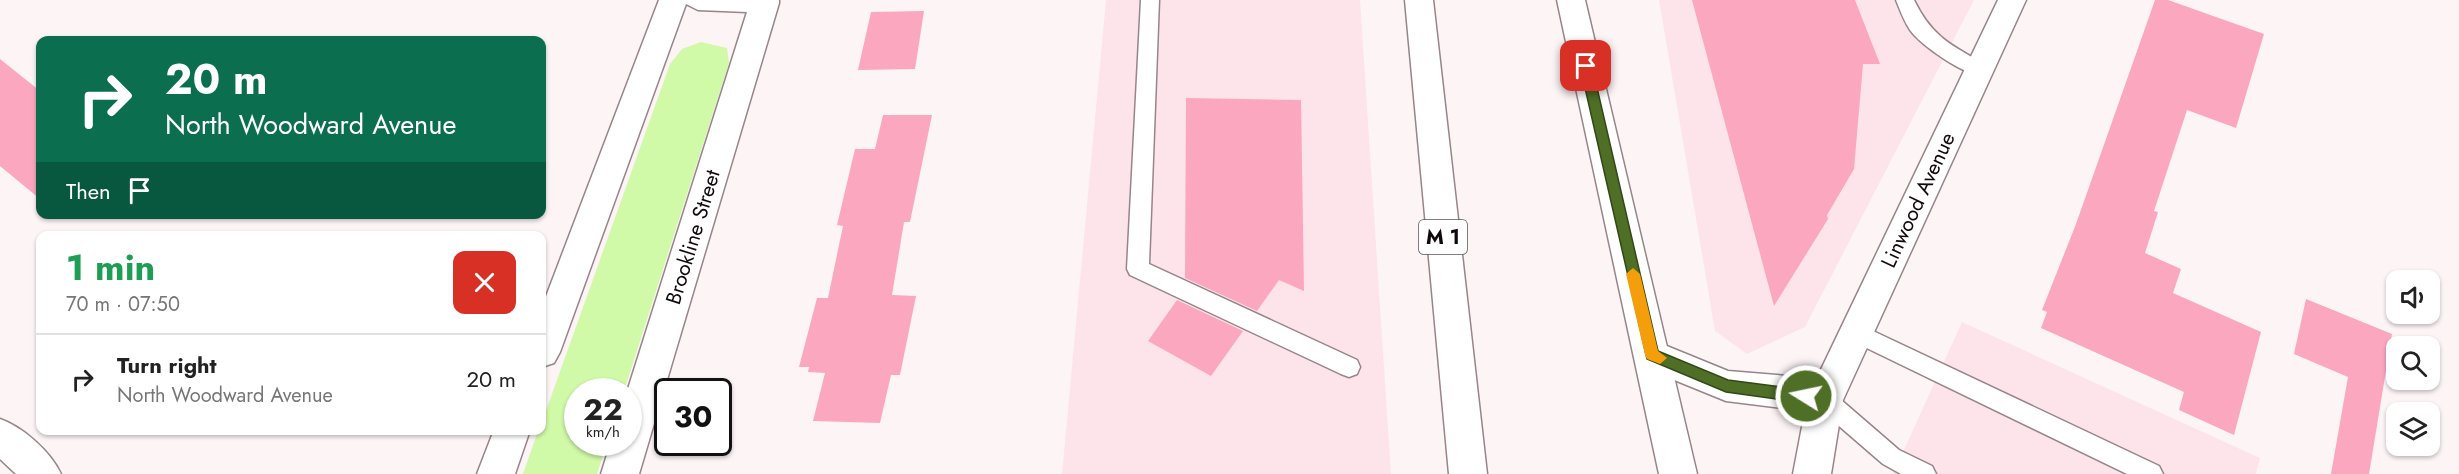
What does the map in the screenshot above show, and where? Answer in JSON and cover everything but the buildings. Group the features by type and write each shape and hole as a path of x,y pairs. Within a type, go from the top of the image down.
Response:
{"street":[{"path":"546,341 673,0"},
{"path":"698,0 765,1"},
{"name":"M 1","path":"1419,0 1468,474"},
{"path":"1571,0 1678,474"},
{"name":"Linwood Avenue","path":"1812,474 1825,400 2012,0"},
{"name":"Brookline Street","path":"620,474 765,1"},
{"path":"1652,355 1726,386 1788,392 1825,400"},
{"path":"0,435 42,474"},
{"path":"496,474 510,435"}],"lane":[{"path":"1150,0 1138,269 1349,367"},
{"path":"1905,0 1918,28 1945,50 1979,70"},
{"path":"1856,332 2151,474"},
{"path":"1825,400 1892,457 1924,474"}],"shaded area":[{"path":"1106,0 1360,0 1391,474 1062,474"},
{"path":"1659,0 1974,0 1805,327 1747,354 1715,331"},
{"path":"1962,322 2260,458 2256,474 1893,474"}],"green space":[{"path":"701,42 727,48 729,63 628,378 564,378 564,456 603,456 597,474 523,474 537,435 546,435 546,411 670,64 682,49"}],"slow traffic":[{"path":"1633,274 1652,355 1660,358"}],"route":[{"path":"1586,66 1652,355 1726,386 1806,396"}]}
